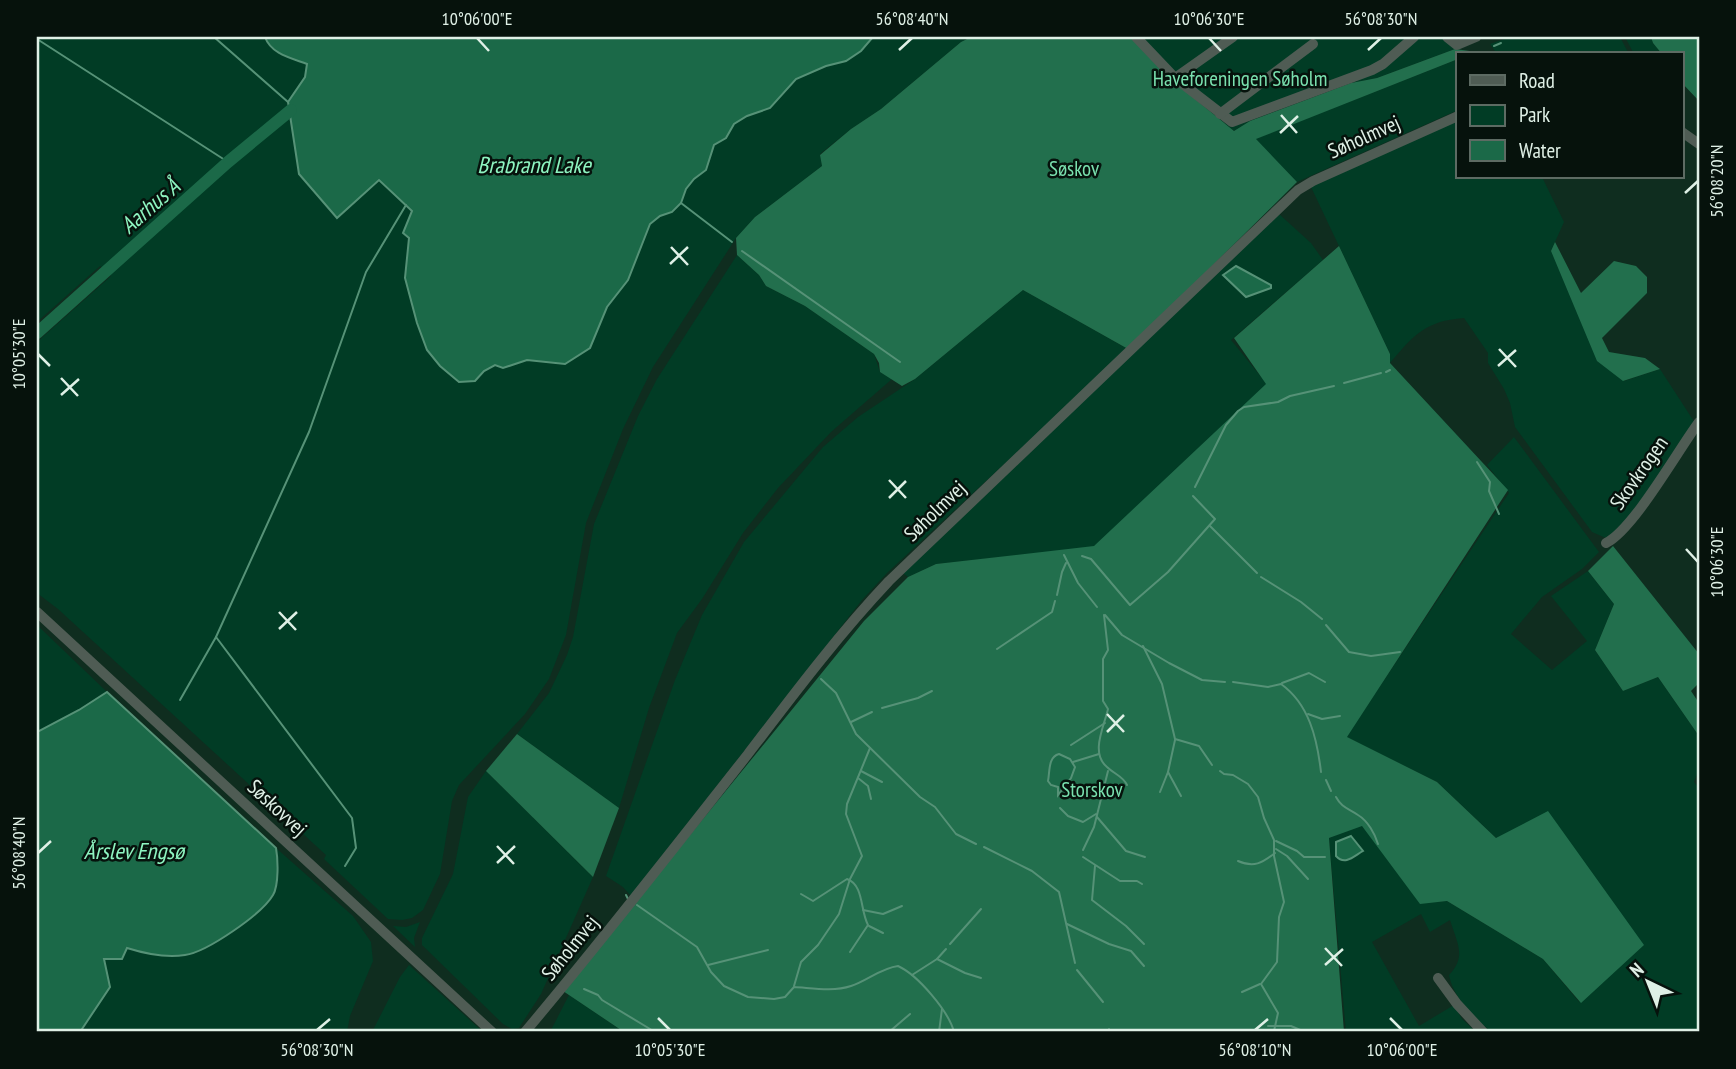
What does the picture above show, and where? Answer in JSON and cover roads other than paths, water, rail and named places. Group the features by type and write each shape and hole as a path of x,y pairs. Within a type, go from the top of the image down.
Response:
{"street":[{"path":"1136,37 1175,78 1232,122 1373,70 1415,37"},
{"path":"1175,78 1233,37"},
{"path":"1447,37 1457,45 1476,37"},
{"path":"1220,114 1313,44"},
{"name":"Søholmvej","path":"525,1032 590,956 814,668 889,581 1298,190 1456,117"},
{"path":"1684,133 1699,144"},
{"name":"Skovkrogen","path":"1606,543 1616,537 1650,494 1699,422"},
{"name":"Søskovvej","path":"37,612 492,1032"},
{"path":"1438,978 1483,1032"}],"water":[{"name":"Brabrand Lake","path":"265,37 873,37 861,51 846,61 796,79 770,108 734,124 726,138 714,145 706,170 686,189 681,203 672,212 660,216 650,224 628,280 607,307 590,348 565,364 527,360 503,368 495,365 484,371 475,381 459,382 440,366 427,350 417,323 405,278 409,238 403,233 412,211 379,180 337,218 299,174 288,102 305,77 307,64 272,48"},
{"path":"1236,266 1271,285 1271,288 1246,297 1223,275"},
{"name":"Årslev Engsø","path":"107,692 276,848 276,885 267,903 246,922 220,940 195,952 163,956 127,948 122,959 104,959 110,987 80,1032 37,1032 37,732"},
{"path":"1059,754 1070,759 1075,767 1071,778 1058,795 1058,787 1048,781 1051,761"},
{"path":"1351,836 1363,851 1350,859 1339,859 1336,856 1336,842"}],"waterway":[{"path":"214,37 288,102"},
{"path":"37,39 228,162"},
{"path":"1494,46 1501,43"},
{"name":"Aarhus Å","path":"37,333 228,162 291,110"},
{"path":"681,203 732,242"},
{"path":"345,866 356,848 352,818 216,637 309,432 366,272 406,205"},
{"path":"742,251 900,362"},
{"path":"1386,372 1390,370"},
{"path":"1344,383 1381,373"},
{"path":"1195,487 1226,425 1238,411 1244,407 1278,402 1290,396 1334,386"},
{"path":"1477,462 1490,482 1489,491 1499,514"},
{"path":"1082,556 1091,559 1130,605 1168,572 1215,519 1193,496"},
{"path":"1210,526 1257,573"},
{"path":"1064,555 1078,583 1097,607"},
{"path":"1057,595 1066,563"},
{"path":"1261,577 1322,619"},
{"path":"997,649 1052,612 1055,601"},
{"path":"1104,615 1108,650 1103,659 1103,701 1108,709 1099,755 1107,767 1127,785"},
{"path":"1105,615 1122,635 1169,663 1202,680 1225,682"},
{"path":"1326,625 1349,652 1371,656 1400,652"},
{"path":"180,700 216,637"},
{"path":"1143,646 1162,684 1175,739 1199,746 1212,765"},
{"path":"1282,683 1309,673 1325,682"},
{"path":"821,679 836,693 856,734 920,797 935,807 956,834 976,844"},
{"path":"1233,682 1268,687 1281,684 1291,692 1310,723 1321,772"},
{"path":"882,708 918,698 932,691"},
{"path":"851,722 872,712"},
{"path":"1308,714 1322,719 1340,716"},
{"path":"1071,745 1105,723"},
{"path":"1160,792 1168,772 1175,740"},
{"path":"794,986 801,962 818,945 839,914 850,879 862,856 846,814 847,804 870,748"},
{"path":"1073,762 1099,754"},
{"path":"861,771 882,782"},
{"path":"1083,850 1094,827 1108,771"},
{"path":"1220,771 1248,784 1258,797 1274,840 1274,856 1284,902 1279,917 1277,962 1261,984 1278,1013 1274,1031"},
{"path":"1168,772 1181,796"},
{"path":"858,778 868,786 871,799"},
{"path":"1326,780 1331,791"},
{"path":"1336,797 1343,806 1365,821 1378,844"},
{"path":"1060,808 1068,816 1083,822 1096,814"},
{"path":"1097,817 1126,851 1145,857"},
{"path":"1276,841 1304,857 1325,857"},
{"path":"984,847 1032,871 1059,892 1075,963"},
{"path":"1276,849 1287,856 1308,879"},
{"path":"1238,861 1258,863 1275,853"},
{"path":"1083,857 1120,881 1137,881 1142,884"},
{"path":"1095,866 1092,900 1126,926 1144,944"},
{"path":"801,894 813,901 847,879 852,882 859,892 868,925 850,952"},
{"path":"626,895 628,899"},
{"path":"637,905 697,947 711,972 724,986 748,997 785,997 794,987 844,988 898,966 932,995 954,1032"},
{"path":"863,910 883,914 902,906"},
{"path":"950,944 981,909"},
{"path":"1067,924 1109,944 1131,951 1144,966"},
{"path":"869,926 883,933"},
{"path":"912,975 937,959 946,949"},
{"path":"708,965 768,950"},
{"path":"937,959 981,978"},
{"path":"1077,970 1103,1002"},
{"path":"1242,992 1260,984"},
{"path":"584,989 598,995 655,1032"},
{"path":"939,1032 942,1009"},
{"path":"889,1032 910,1014"},
{"path":"1268,1026 1291,1026 1305,1032"}],"park label":[{"name":"Haveforeningen Søholm","path":"1240,79"},
{"name":"Søskov","path":"1074,169"},
{"name":"Storskov","path":"1092,790"}]}
